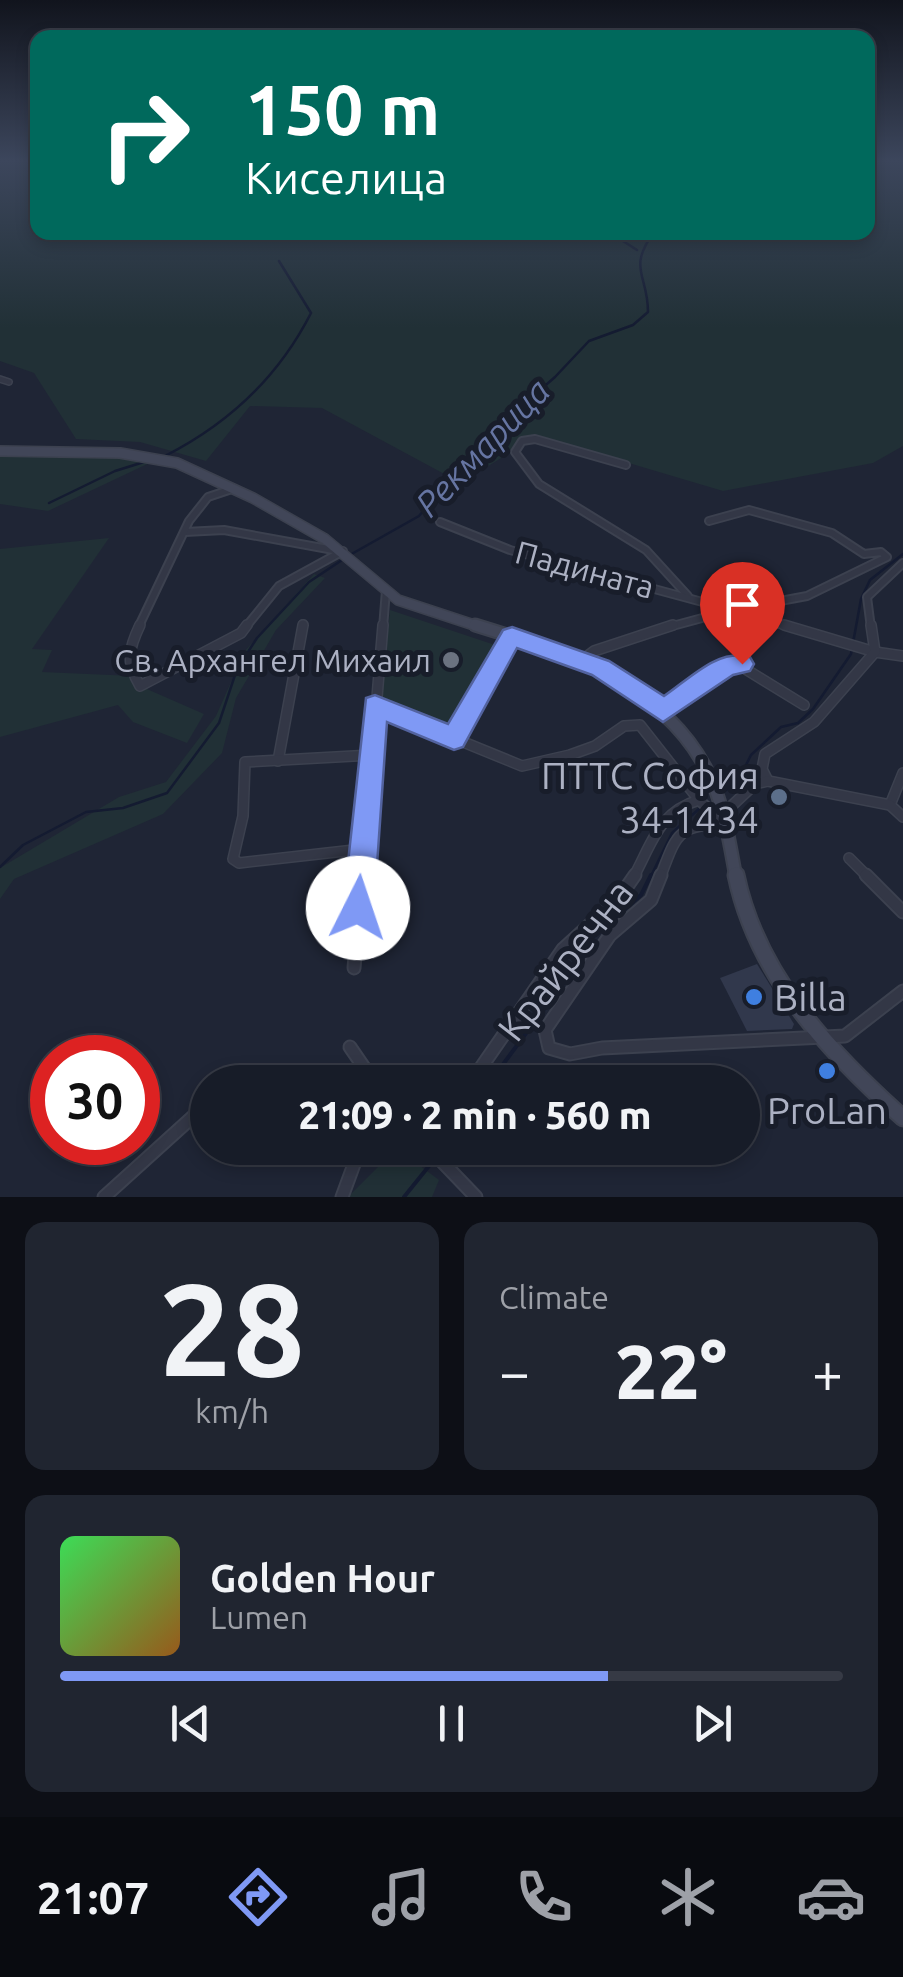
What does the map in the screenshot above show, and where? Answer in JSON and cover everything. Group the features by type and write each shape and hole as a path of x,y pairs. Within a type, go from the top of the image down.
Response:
{"street":[{"path":"0,379 9,382"},
{"path":"626,466 535,440 522,441 515,452 532,478 562,503 640,545 688,596"},
{"path":"0,451 160,458 232,489 346,554 410,606 582,660 630,685 663,711 711,778 749,924 774,971 823,1040 903,1118"},
{"path":"232,489 208,497 185,532 127,655 140,686 241,633 279,586 346,554"},
{"path":"582,660 610,646 711,613 807,596 887,556 881,552 859,552 843,538 749,510 709,521"},
{"name":"Падината","path":"440,522 510,550 688,596 874,652 903,656"},
{"path":"185,532 257,535 320,552 346,554"},
{"path":"768,780 762,769 765,754 814,722 874,652 867,597 903,564"},
{"path":"354,968 386,590"},
{"path":"278,760 303,624"},
{"path":"454,738 512,636"},
{"path":"663,711 734,662 804,706"},
{"path":"375,706 508,762 536,766 595,746 631,723 640,725 699,800 722,815"},
{"path":"363,849 234,862 242,816 244,762 372,756"},
{"path":"890,805 903,774"},
{"path":"903,817 890,805 768,780 756,784 722,815 691,825 675,838 651,900 610,935 545,1030 549,1048 570,1054 602,1048 823,1040 845,1036 903,991"},
{"name":"Крайречна","path":"482,1065 577,933 630,884 654,831 666,816 687,802 699,800"},
{"path":"849,858 903,912"},
{"path":"350,1047 362,1065"},
{"path":"104,1197 190,1120"},
{"path":"342,1197 354,1165"},
{"path":"445,1165 476,1197"}],"shaded area":[{"path":"0,216 30,216 30,240 875,240 875,216 903,216 903,446 873,463 723,491 548,439 527,442 461,483 322,408 250,406 206,461 140,442 76,439 34,373 0,361"},
{"path":"0,451 160,458 48,511 0,504"},
{"path":"109,538 32,649 52,650 42,672 134,676 140,686 204,714 187,743 133,722 118,705 0,737 0,549"},
{"path":"314,574 325,578 276,630 236,698 222,753 163,814 14,879 0,899 0,868 119,797 166,782 216,716 235,673 235,662"},
{"path":"390,610 501,647 452,730 381,701"},
{"path":"380,1165 419,1165 439,1180 432,1197 348,1197"}],"building":[{"name":"Billa","path":"757,964 794,1024 792,1029 747,1031 720,978"}],"waterway":[{"path":"621,240 637,250"},
{"name":"Рекмарица","path":"348,556 419,516 484,439 555,377 589,341 633,325 648,312 640,264 649,240"},
{"path":"165,456 210,429 250,396 298,336 311,313 279,261"},
{"path":"49,503 115,471 144,462"},
{"path":"723,792 737,783 751,755 781,727 798,723 813,709 851,654 861,599 870,580 903,554"},
{"name":"Рекмарица","path":"0,867 23,845 86,812 123,808 167,793 219,723 237,669 257,638 309,582 342,560"},
{"path":"650,878 672,833 700,808"},
{"path":"503,1065 572,971 581,947 641,895 651,875"},
{"path":"404,1197 430,1165"}],"place":[{"name":"Св. Архангел Михаил","path":"451,660"},
{"name":"ПТТС София 34-1434","path":"779,797"},
{"name":"Billa","path":"754,997"},
{"name":"ProLan","path":"827,1071"}],"route":[{"path":"358,908 375,706 454,738 512,636 600,668 663,711 727,665 742,664"}]}
